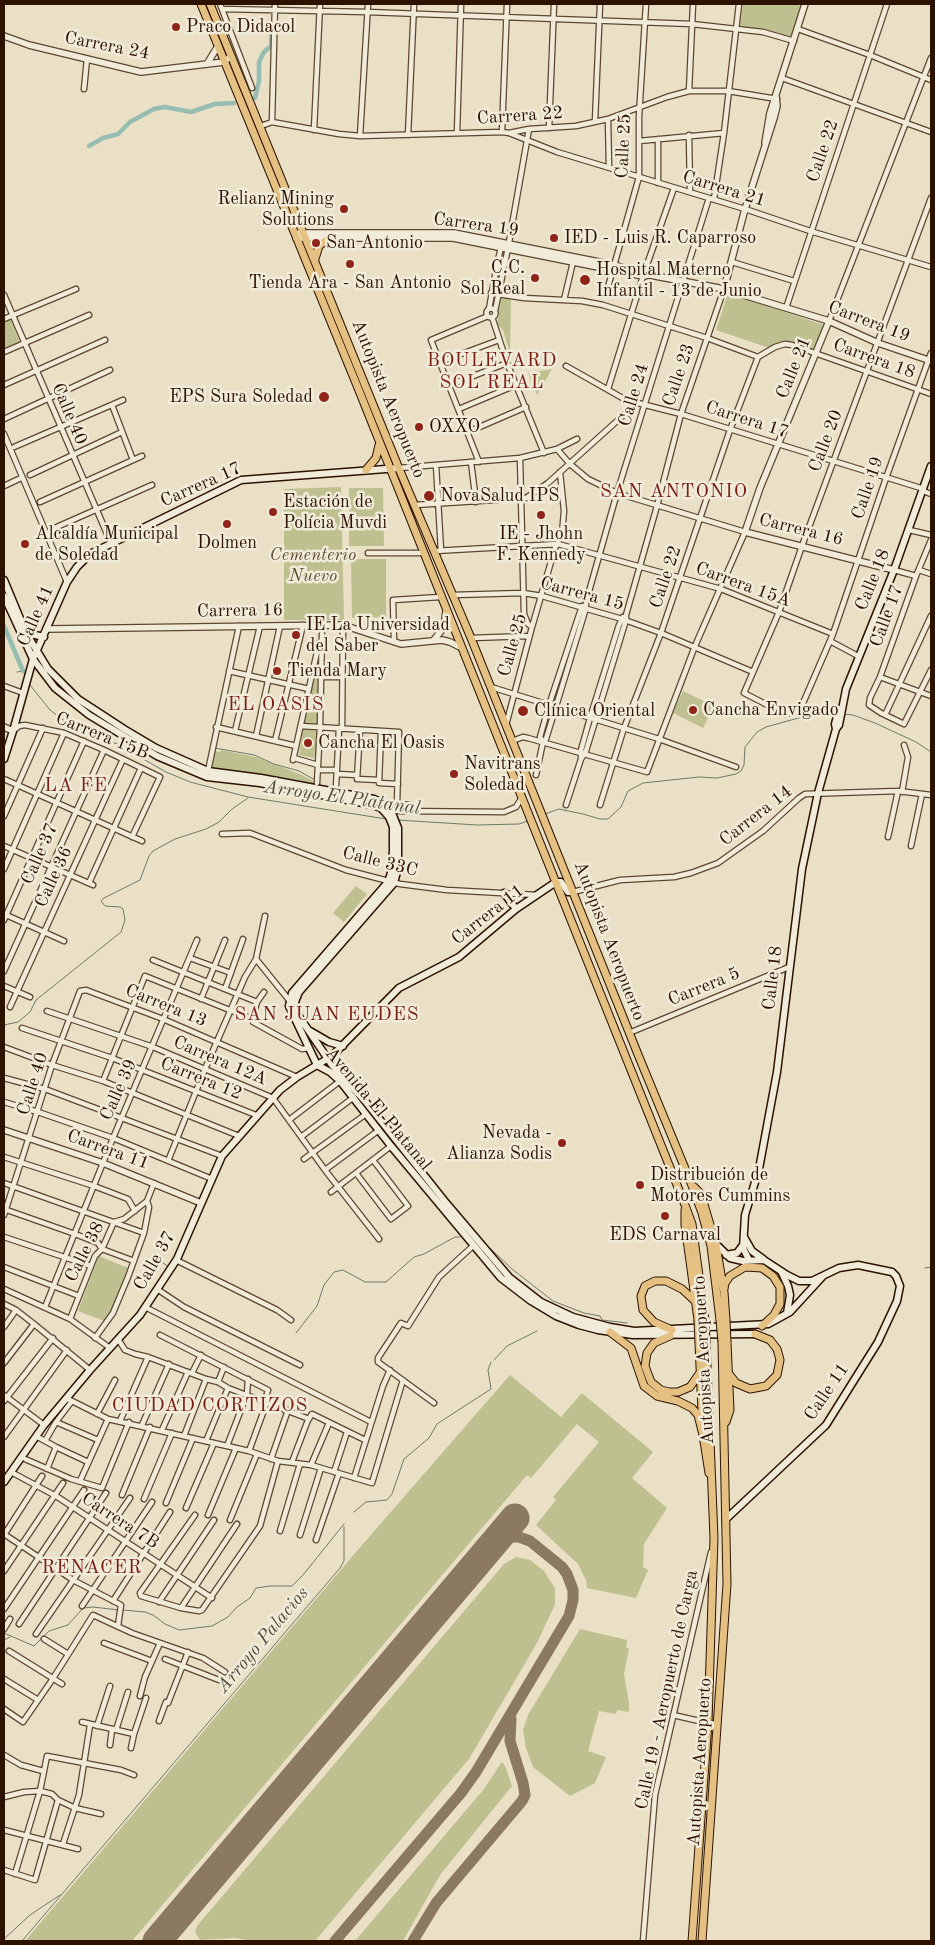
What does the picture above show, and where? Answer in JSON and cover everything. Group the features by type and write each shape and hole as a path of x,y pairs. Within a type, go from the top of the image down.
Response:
{"highway":[{"name":"Autopista Aeropuerto","path":"201,4 556,882 692,1224 713,1488 714,1538 708,1723 692,1941"},
{"name":"Autopista Aeropuerto","path":"210,4 399,468 438,551 453,595 691,1183 711,1246 723,1320 727,1584 702,1941"},
{"path":"315,259 319,246 329,238"},
{"path":"366,470 376,458 379,444"},
{"path":"691,1183 701,1194 716,1245 724,1292"},
{"path":"685,1205 685,1225 696,1302 701,1320"},
{"path":"723,1320 725,1284 730,1276 744,1267 762,1268 773,1276 781,1291 780,1304 774,1315 762,1326"},
{"path":"696,1302 682,1289 666,1281 655,1280 645,1286 640,1296 643,1310 654,1322 671,1333 658,1340 647,1353 645,1366 651,1382 657,1388 665,1391 682,1391 696,1381 700,1369"},
{"path":"610,1332 631,1348 644,1386 657,1396 678,1401 692,1408 698,1415 704,1435"},
{"path":"729,1374 739,1385 754,1389 769,1384 777,1375 780,1360 777,1349 770,1340 755,1334"},
{"path":"724,1342 729,1374 730,1410 724,1427"},
{"path":"702,1343 700,1369 706,1462 713,1488"}],"main road":[{"name":"Calle 18","path":"749,1260 744,1252 743,1243 745,1215 759,1168 777,1072 802,869 818,793 846,689 894,570 931,466"},
{"name":"Carrera 17","path":"67,582 77,567 90,554 241,480 399,468"},
{"path":"4,580 36,652 57,680 90,708 156,748 208,772 261,778 374,799 385,804 389,818 395,828 398,868 391,883 292,993 289,1000"},
{"name":"Calle 41","path":"4,759 14,731 28,672 67,582"},
{"path":"4,596 33,659 46,678 74,705 126,737 184,768 207,777 260,783 373,805 388,810"},
{"path":"26,633 44,637"},
{"path":"556,882 561,882 568,892 573,892"},
{"name":"Carrera 11","path":"328,1059 399,988 459,957 516,909 556,882"},
{"name":"Avenida El Platanal","path":"391,883 299,992 295,1002 296,1012 328,1059 365,1100 474,1245 502,1278 530,1301 556,1316 610,1332 633,1335 762,1326 772,1323 787,1314 823,1276"},
{"path":"504,893 516,909"},
{"name":"Avenida El Platanal","path":"289,1000 291,1013 317,1065 340,1081 391,1146 444,1204 456,1214 509,1277 533,1296 581,1320 610,1327 634,1331 671,1333 755,1334"},
{"path":"307,1029 329,1042 343,1046"},
{"name":"Calle 37","path":"4,1482 44,1425 69,1400 90,1370 145,1307 176,1260 222,1156 256,1115 273,1098 296,1077 328,1059"},
{"path":"306,1071 321,1072 335,1076"},
{"path":"743,1231 752,1251 764,1260"},
{"path":"725,1255 731,1256 737,1253 743,1243"},
{"path":"716,1245 725,1255 736,1260 764,1260"},
{"name":"Avenida El Platanal","path":"764,1260 793,1279 805,1282 812,1281 839,1268 858,1266 892,1272 899,1282"},
{"path":"780,1270 786,1280 789,1291 790,1305 787,1314"},
{"name":"Calle 11","path":"726,1519 826,1425 886,1328 900,1291 899,1282"}],"street":[{"path":"220,4 252,88"},
{"path":"314,130 320,4"},
{"path":"360,136 368,4"},
{"path":"408,135 414,4"},
{"path":"457,133 461,4"},
{"path":"502,132 507,4"},
{"path":"549,128 554,4"},
{"path":"595,122 600,4"},
{"name":"Calle 25","path":"608,287 639,177 640,107 646,4"},
{"path":"689,92 693,4"},
{"name":"Calle 24","path":"584,607 556,707 546,739 543,742 540,737 549,705 584,607 586,602 617,493 683,281 711,199 724,133 739,4"},
{"name":"Calle 23","path":"566,805 657,506 681,414 724,289 745,209 774,118 776,98 798,30 804,4"},
{"name":"Calle 22","path":"786,308 887,4"},
{"path":"222,9 273,8 554,18 646,24 692,24 763,32 794,41"},
{"path":"261,126 272,122 273,8"},
{"path":"798,30 870,55 931,80"},
{"name":"Carrera 24","path":"4,36 29,45 143,72 224,62"},
{"path":"207,64 218,46"},
{"path":"224,62 231,56"},
{"name":"Calle 21","path":"613,763 647,771 695,646 745,532 760,488 817,353 931,58"},
{"path":"84,89 87,59"},
{"path":"782,78 931,132"},
{"name":"Carrera 22","path":"272,122 360,136 509,133 576,126 595,122 667,97 689,92 728,91 776,98"},
{"path":"608,118 610,167"},
{"path":"479,462 431,340 496,315 495,311 509,246 529,130"},
{"name":"Carrera 21","path":"509,133 527,141 745,209 810,232 931,267"},
{"path":"639,141 724,133"},
{"path":"689,136 690,192"},
{"path":"658,139 658,183"},
{"path":"608,389 631,314 646,275 674,188"},
{"name":"Calle 20","path":"745,693 779,612 931,198"},
{"name":"Carrera 19","path":"295,235 454,234 646,275 724,289 829,321 878,343 930,361"},
{"name":"Carrera 19","path":"305,235 329,238 453,238 501,247 509,246 573,262 613,267"},
{"path":"501,247 487,312 544,453"},
{"path":"564,300 573,262"},
{"path":"732,262 794,281"},
{"path":"4,319 76,289"},
{"path":"491,293 601,304 707,338 758,357"},
{"name":"Calle 40","path":"4,295 111,543"},
{"path":"489,309 495,311"},
{"path":"4,352 89,315"},
{"path":"4,385 105,340"},
{"path":"440,362 498,340"},
{"name":"Carrera 18","path":"758,357 775,347 785,344 817,353 931,394"},
{"name":"Calle 19","path":"745,693 785,714 800,710 833,634 886,478 930,361 931,353"},
{"name":"Calle 22","path":"600,805 624,728 661,633 730,430 758,357"},
{"path":"450,385 507,362"},
{"name":"Carrera 17","path":"566,366 626,400 681,414 886,478 931,494"},
{"path":"4,419 110,370"},
{"path":"459,409 516,385"},
{"path":"14,447 123,400"},
{"path":"415,505 522,499 533,494 570,464 638,403"},
{"path":"112,405 133,460"},
{"path":"468,432 526,407"},
{"path":"30,475 122,432"},
{"name":"Calle 41","path":"4,434 21,478 67,582"},
{"path":"399,468 520,458 557,449 577,439"},
{"name":"Carrera 16","path":"557,449 570,464 592,482 617,493 745,532 916,576"},
{"path":"40,502 142,456"},
{"path":"520,458 524,614 528,624 532,627"},
{"path":"471,462 476,502"},
{"path":"436,465 438,551"},
{"name":"Calle 25","path":"506,726 555,548 562,534 564,511 560,472"},
{"path":"4,486 21,478"},
{"path":"50,530 152,485"},
{"path":"909,530 931,536"},
{"name":"Calle 17","path":"885,715 870,705 869,702 931,540"},
{"name":"Carrera 15A","path":"438,551 558,544 720,589 833,634"},
{"path":"368,553 423,553"},
{"path":"919,570 931,574"},
{"name":"Carrera 15","path":"453,595 523,593 542,596 624,618 695,646 753,672"},
{"path":"394,642 393,600 440,597"},
{"path":"431,642 443,630 446,611"},
{"path":"931,616 885,715 904,724 931,670"},
{"path":"275,741 303,625"},
{"path":"324,625 293,759 337,772 398,784"},
{"path":"336,787 341,728 343,625"},
{"name":"Carrera 16","path":"47,629 343,625 394,642 410,644 446,641 460,648"},
{"path":"208,772 238,626"},
{"path":"235,731 260,626"},
{"path":"256,736 280,626"},
{"path":"317,783 322,634"},
{"path":"471,638 530,636"},
{"path":"830,641 858,656"},
{"path":"229,671 309,689"},
{"path":"880,676 931,696"},
{"path":"321,677 342,677"},
{"path":"4,686 24,689"},
{"path":"490,687 659,739 736,767"},
{"path":"500,710 510,709"},
{"name":"Carrera 15B","path":"14,731 19,726 25,725 64,733 160,777 132,837"},
{"path":"301,726 399,732 398,804 410,805 418,810"},
{"path":"4,727 14,731"},
{"path":"216,727 296,746"},
{"path":"4,816 43,728"},
{"path":"358,777 360,730"},
{"path":"379,781 381,731"},
{"path":"4,869 64,733"},
{"path":"512,741 522,737 543,742 582,756 613,763"},
{"path":"64,941 4,916 84,741"},
{"path":"536,775 543,742"},
{"path":"888,838 908,757 904,745"},
{"name":"Calle 37","path":"4,971 104,750"},
{"name":"Calle 36","path":"10,1008 123,759"},
{"path":"4,846 91,884 113,828 141,768"},
{"path":"4,780 142,841"},
{"name":"Carrera 14","path":"573,892 620,880 674,877 718,863 763,831 802,796 818,793 900,792 931,795"},
{"path":"911,846 922,794"},
{"path":"388,810 504,812 516,807 521,799"},
{"name":"Calle 33C","path":"222,834 250,833 346,870 391,883 447,890 537,895"},
{"path":"168,1161 205,1068 245,978 256,959 265,916"},
{"path":"225,989 243,939"},
{"name":"Calle 39","path":"45,1307 113,1138 197,940"},
{"path":"201,999 225,940"},
{"path":"190,958 231,973"},
{"path":"256,959 289,1000"},
{"path":"153,960 257,1002"},
{"name":"Carrera 5","path":"629,1033 789,967"},
{"path":"103,1081 144,978 147,976 252,1019 253,1022 302,1049 309,1048"},
{"path":"4,986 30,997"},
{"name":"Carrera 13","path":"80,991 86,990 164,1019 218,1041 296,1077"},
{"name":"Calle 40","path":"4,1211 22,1163 52,1065 80,991"},
{"path":"252,1019 257,1002 264,992"},
{"name":"Carrera 12A","path":"47,1011 153,1047 273,1098 378,1239"},
{"name":"Carrera 12","path":"22,1028 112,1058 256,1115"},
{"path":"4,1047 103,1081 239,1136"},
{"path":"4,1078 45,1089 222,1156"},
{"path":"289,1120 340,1081"},
{"path":"301,1137 354,1097"},
{"path":"4,1102 113,1138 212,1179"},
{"path":"304,1159 366,1114"},
{"name":"Carrera 11","path":"4,1130 103,1163 201,1203"},
{"path":"325,1170 379,1130"},
{"path":"331,1192 391,1146"},
{"path":"4,1157 128,1199 135,1211"},
{"path":"356,1173 392,1219 408,1206 373,1160"},
{"path":"4,1183 144,1233"},
{"name":"Calle 38","path":"70,1319 95,1256 102,1249 114,1222 124,1219 147,1200 154,1183"},
{"path":"96,1338 113,1314 134,1261 144,1233 150,1207 147,1200"},
{"path":"4,1211 75,1234 98,1243 102,1249 134,1261"},
{"path":"4,1237 91,1266"},
{"path":"434,1403 377,1360 401,1323 408,1326 439,1278 474,1245"},
{"path":"176,1260 277,1310 291,1320"},
{"path":"4,1267 78,1296"},
{"path":"4,1289 70,1319 110,1348"},
{"path":"157,1289 184,1307 300,1365"},
{"path":"4,1304 16,1310 53,1338 90,1370"},
{"path":"145,1307 371,1422"},
{"path":"4,1327 16,1310"},
{"path":"4,1363 34,1324"},
{"path":"160,1335 268,1390 266,1402 248,1450"},
{"path":"44,1425 5,1398 53,1338"},
{"path":"118,1339 125,1350 218,1382 228,1388 309,1419"},
{"path":"4,1437 68,1350"},
{"path":"162,1430 190,1372 201,1355"},
{"path":"120,1421 148,1357"},
{"path":"142,1425 168,1364"},
{"path":"218,1382 224,1367"},
{"path":"354,1478 371,1422 390,1370"},
{"path":"184,1436 206,1379"},
{"path":"227,1446 247,1394 248,1379"},
{"path":"98,1414 115,1380"},
{"path":"45,1441 69,1400 108,1419 129,1422 248,1450 278,1461 312,1465 372,1483 404,1380"},
{"path":"206,1441 228,1388"},
{"path":"271,1459 288,1410"},
{"path":"292,1462 312,1414 365,1440"},
{"path":"80,1481 108,1419"},
{"path":"56,1422 98,1440"},
{"path":"25,1459 71,1479 102,1488 129,1422"},
{"path":"312,1465 328,1423"},
{"path":"122,1494 150,1427"},
{"path":"334,1472 347,1432"},
{"path":"144,1499 172,1433"},
{"path":"36,1436 88,1462"},
{"path":"166,1503 193,1438"},
{"path":"186,1508 214,1443"},
{"path":"47,1469 56,1447"},
{"path":"208,1515 236,1448"},
{"path":"230,1520 257,1454"},
{"path":"195,1514 140,1594 159,1602 201,1611 212,1598 260,1526 278,1461"},
{"path":"280,1532 300,1464"},
{"path":"300,1536 321,1468"},
{"name":"Carrera 7B","path":"11,1472 56,1496 212,1598"},
{"path":"316,1540 340,1473"},
{"path":"42,1476 4,1534 73,1580 120,1604 122,1610 118,1626"},
{"path":"4,1571 63,1483"},
{"path":"4,1609 84,1490"},
{"path":"19,1624 106,1493"},
{"path":"36,1634 130,1498"},
{"path":"82,1606 152,1502"},
{"path":"113,1601 170,1512"},
{"path":"159,1602 214,1520"},
{"path":"181,1608 237,1524"},
{"name":"Calle 19 - Aeropuerto de Carga","path":"643,1941 655,1795 714,1538"},
{"path":"4,1709 23,1722 93,1615 160,1643 203,1658 225,1672"},
{"path":"4,1629 10,1618"},
{"path":"44,1638 68,1654"},
{"path":"104,1643 152,1661"},
{"path":"140,1696 160,1643"},
{"path":"9,1651 52,1680 62,1684"},
{"path":"159,1720 188,1652"},
{"path":"165,1659 219,1680"},
{"path":"4,1679 38,1700"},
{"path":"97,1726 110,1686"},
{"path":"110,1744 128,1692"},
{"path":"131,1748 146,1698"},
{"path":"673,1715 717,1725"},
{"path":"82,1722 134,1734"},
{"path":"63,1844 79,1795 90,1725"},
{"path":"4,1755 21,1765 43,1771"},
{"path":"15,1874 40,1791 46,1756 121,1770 134,1775"},
{"path":"4,1797 24,1792 40,1791 52,1794 58,1800 74,1808 101,1814"},
{"path":"4,1870 35,1880 58,1800"},
{"path":"4,1832 78,1848"}],"green space":[{"path":"743,4 794,4 802,6 792,37 740,26"},
{"path":"728,293 824,325 815,349 797,343 785,342 769,348 716,330"},
{"path":"501,297 511,298 509,350 503,330 497,324"},
{"path":"10,318 20,343 4,350 4,321"},
{"path":"552,369 537,395 528,373"},
{"name":"Cementerio Nuevo","path":"341,487 344,620 284,620 284,489"},
{"path":"349,488 383,488 384,546 349,546"},
{"path":"351,559 386,559 386,617 352,618"},
{"path":"321,640 318,725 303,724"},
{"name":"Cancha Envigado","path":"683,691 714,706 703,728 673,713"},
{"name":"Cancha El Oasis","path":"303,729 318,731 314,758 299,755"},
{"path":"221,750 255,757 302,775 315,782 315,784 211,767 214,751 220,752"},
{"path":"356,886 367,894 344,922 333,913"},
{"path":"99,1256 128,1268 107,1322 78,1311"},
{"path":"510,1375 561,1417 583,1394 653,1452 632,1478 667,1508 644,1544 643,1567 648,1570 636,1598 587,1588 586,1580 578,1564 536,1525 556,1500 553,1497 599,1442 577,1424 531,1478 527,1475 132,1941 25,1941 356,1552"},
{"path":"516,1557 530,1560 544,1571 555,1588 555,1604 537,1643 469,1759 315,1941 253,1941 235,1938 200,1940 195,1932 197,1926 504,1564"},
{"path":"580,1629 627,1640 626,1647 629,1649 624,1674 629,1712 617,1710 616,1714 599,1711 588,1751 606,1757 595,1783 570,1796 533,1767 526,1748 523,1730 528,1715"},
{"path":"501,1763 505,1766 512,1786 440,1875 403,1941 355,1941 484,1789"}],"waterway":[{"path":"255,98 259,81 259,62 264,52 271,46 272,27"},
{"path":"89,146 103,138 118,134 130,122 154,109 165,107 191,112 215,104 234,103"},
{"path":"4,626 23,671"},
{"path":"17,672 23,671 26,677"},
{"path":"30,685 50,710 70,725 117,744 166,772 190,782 248,797 386,819"},
{"path":"843,714 853,715 875,723 916,742 931,752"},
{"path":"545,814 559,809 600,819 608,819 621,807 628,791 643,783 699,777 717,778 736,774 741,771 744,765 745,747 757,732 766,727 802,717 834,715"},
{"path":"215,748 254,755 274,764 299,771 315,780"},
{"name":"Arroyo El Platanal","path":"4,1025 18,1022 30,1012 36,1000 121,932 125,920 123,909 105,906 101,901 140,880 149,856 153,851 175,839 206,829 219,822 232,809 248,798"},
{"name":"Arroyo El Platanal","path":"397,820 477,825 519,824 528,821"},
{"path":"296,1333 317,1306 324,1285 334,1272 343,1270 365,1282 386,1282 414,1257 424,1254 455,1237 460,1237"},
{"path":"490,1248 512,1269 553,1301 584,1313 600,1316 602,1320 627,1323"},
{"path":"154,1257 169,1267"},
{"name":"Arroyo Palacios","path":"925,1268 931,1267"},
{"name":"Arroyo Palacios","path":"494,1360 507,1346 537,1331"},
{"name":"Arroyo Palacios","path":"354,1512 366,1502 387,1500 392,1494 404,1459 429,1438 437,1424 491,1389 488,1370 491,1362"},
{"path":"123,1610 145,1612 179,1630 212,1626 228,1617 237,1607 250,1598 256,1588 292,1586 344,1524"},
{"name":"Arroyo Palacios","path":"22,1941 340,1568 344,1561 344,1527"},
{"path":"4,1633 34,1646 49,1631 68,1625 83,1608 93,1607 119,1610"},
{"path":"4,1640 10,1637"},
{"path":"4,1939 30,1915 60,1895"}],"taxiway":[{"path":"335,1941 461,1793 476,1772 569,1616 573,1600 573,1590 562,1567 530,1541 519,1537 510,1537 498,1541 489,1550"},
{"path":"413,1941 436,1903 522,1801 525,1795 510,1741 511,1719"}],"runway":[{"path":"157,1941 515,1518"}],"place":[{"name":"Praco Didacol","path":"176,27"},
{"name":"Relianz Mining Solutions","path":"344,209"},
{"name":"IED - Luis R. Caparroso","path":"554,238"},
{"name":"San Antonio","path":"316,243"},
{"name":"Tienda Ara - San Antonio","path":"350,264"},
{"name":"C.C. Sol Real","path":"535,278"},
{"name":"Hospital Materno Infantil - 13 de Junio","path":"585,280"},
{"name":"EPS Sura Soledad","path":"324,397"},
{"name":"OXXO","path":"419,427"},
{"name":"NovaSalud IPS","path":"429,496"},
{"name":"Estación de Polícia Muvdi","path":"273,512"},
{"name":"IE - Jhohn F. Kennedy","path":"541,515"},
{"name":"Dolmen","path":"227,524"},
{"name":"Alcaldía Municipal de Soledad","path":"25,544"},
{"name":"IE La Universidad del Saber","path":"296,635"},
{"name":"Tienda Mary","path":"277,671"},
{"name":"Cancha Envigado","path":"693,710"},
{"name":"Clínica Oriental","path":"523,711"},
{"name":"Cancha El Oasis","path":"308,743"},
{"name":"Navitrans Soledad","path":"454,774"},
{"name":"Nevada - Alianza Sodis","path":"562,1143"},
{"name":"Distribución de Motores Cummins","path":"640,1185"},
{"name":"EDS Carnaval","path":"665,1216"}],"district":[{"name":"BOULEVARD SOL REAL","path":"492,372"},
{"name":"SAN ANTONIO","path":"674,492"},
{"name":"EL OASIS","path":"276,705"},
{"name":"LA FE","path":"76,786"},
{"name":"SAN JUAN EUDES","path":"327,1015"},
{"name":"CIUDAD CORTIZOS","path":"210,1406"},
{"name":"RENACER","path":"92,1568"}]}
